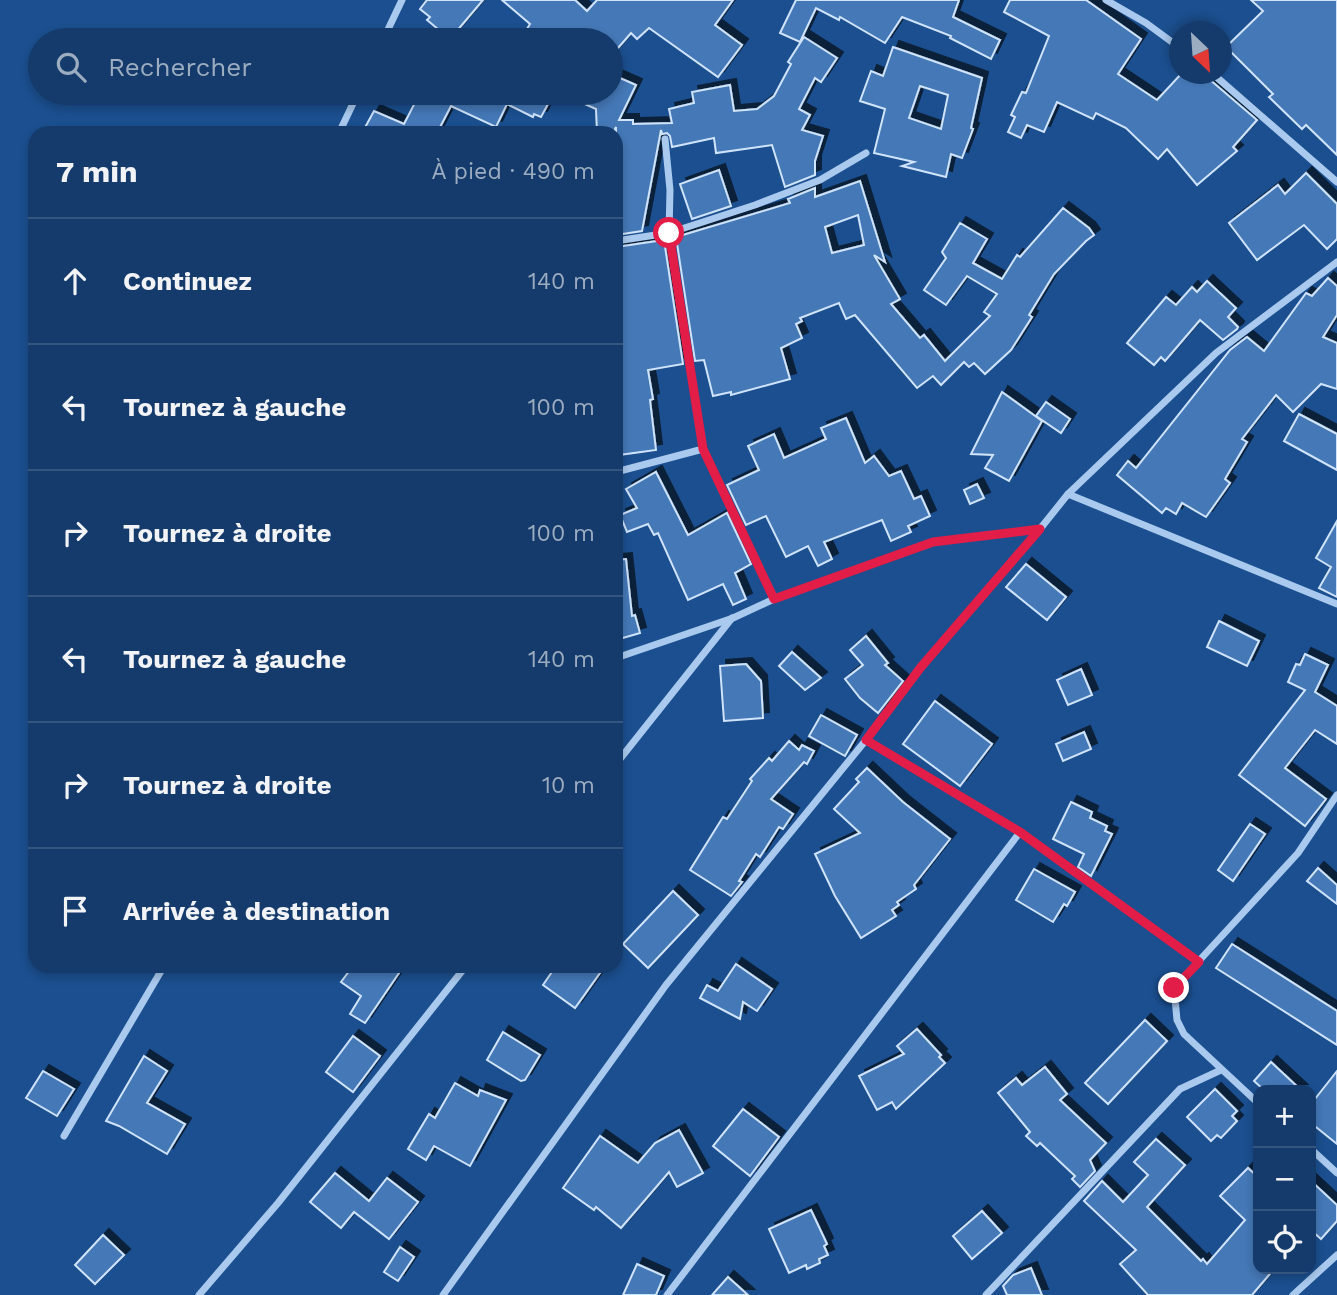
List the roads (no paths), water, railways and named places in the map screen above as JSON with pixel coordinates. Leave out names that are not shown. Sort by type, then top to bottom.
[{"type":"street","points":[[389,28],[402,0]]},
{"type":"street","points":[[1106,0],[1169,40]]},
{"type":"street","points":[[1224,84],[1337,182]]},
{"type":"street","points":[[342,126],[352,105]]},
{"type":"street","points":[[665,139],[670,190],[669,233],[703,449],[774,599]]},
{"type":"street","points":[[623,240],[669,233],[755,205],[820,180],[866,153]]},
{"type":"street","points":[[443,1295],[666,985],[866,740],[921,667],[1068,494],[1216,353],[1337,262]]},
{"type":"street","points":[[1329,269],[1337,275]]},
{"type":"street","points":[[623,470],[703,449]]},
{"type":"street","points":[[1068,494],[1337,604]]},
{"type":"street","points":[[623,656],[733,618],[774,599],[933,542],[1040,529]]},
{"type":"street","points":[[623,755],[733,618]]},
{"type":"street","points":[[866,740],[1020,832],[1199,962]]},
{"type":"street","points":[[1253,1099],[1184,1034],[1177,1020],[1174,988],[1298,853],[1337,795]]},
{"type":"street","points":[[667,1295],[1020,832]]},
{"type":"street","points":[[64,1136],[160,973]]},
{"type":"street","points":[[200,1295],[287,1192],[460,973]]},
{"type":"street","points":[[986,1295],[1180,1089],[1221,1070]]},
{"type":"street","points":[[1316,1154],[1337,1173]]},
{"type":"street","points":[[1293,1295],[1337,1255]]}]
